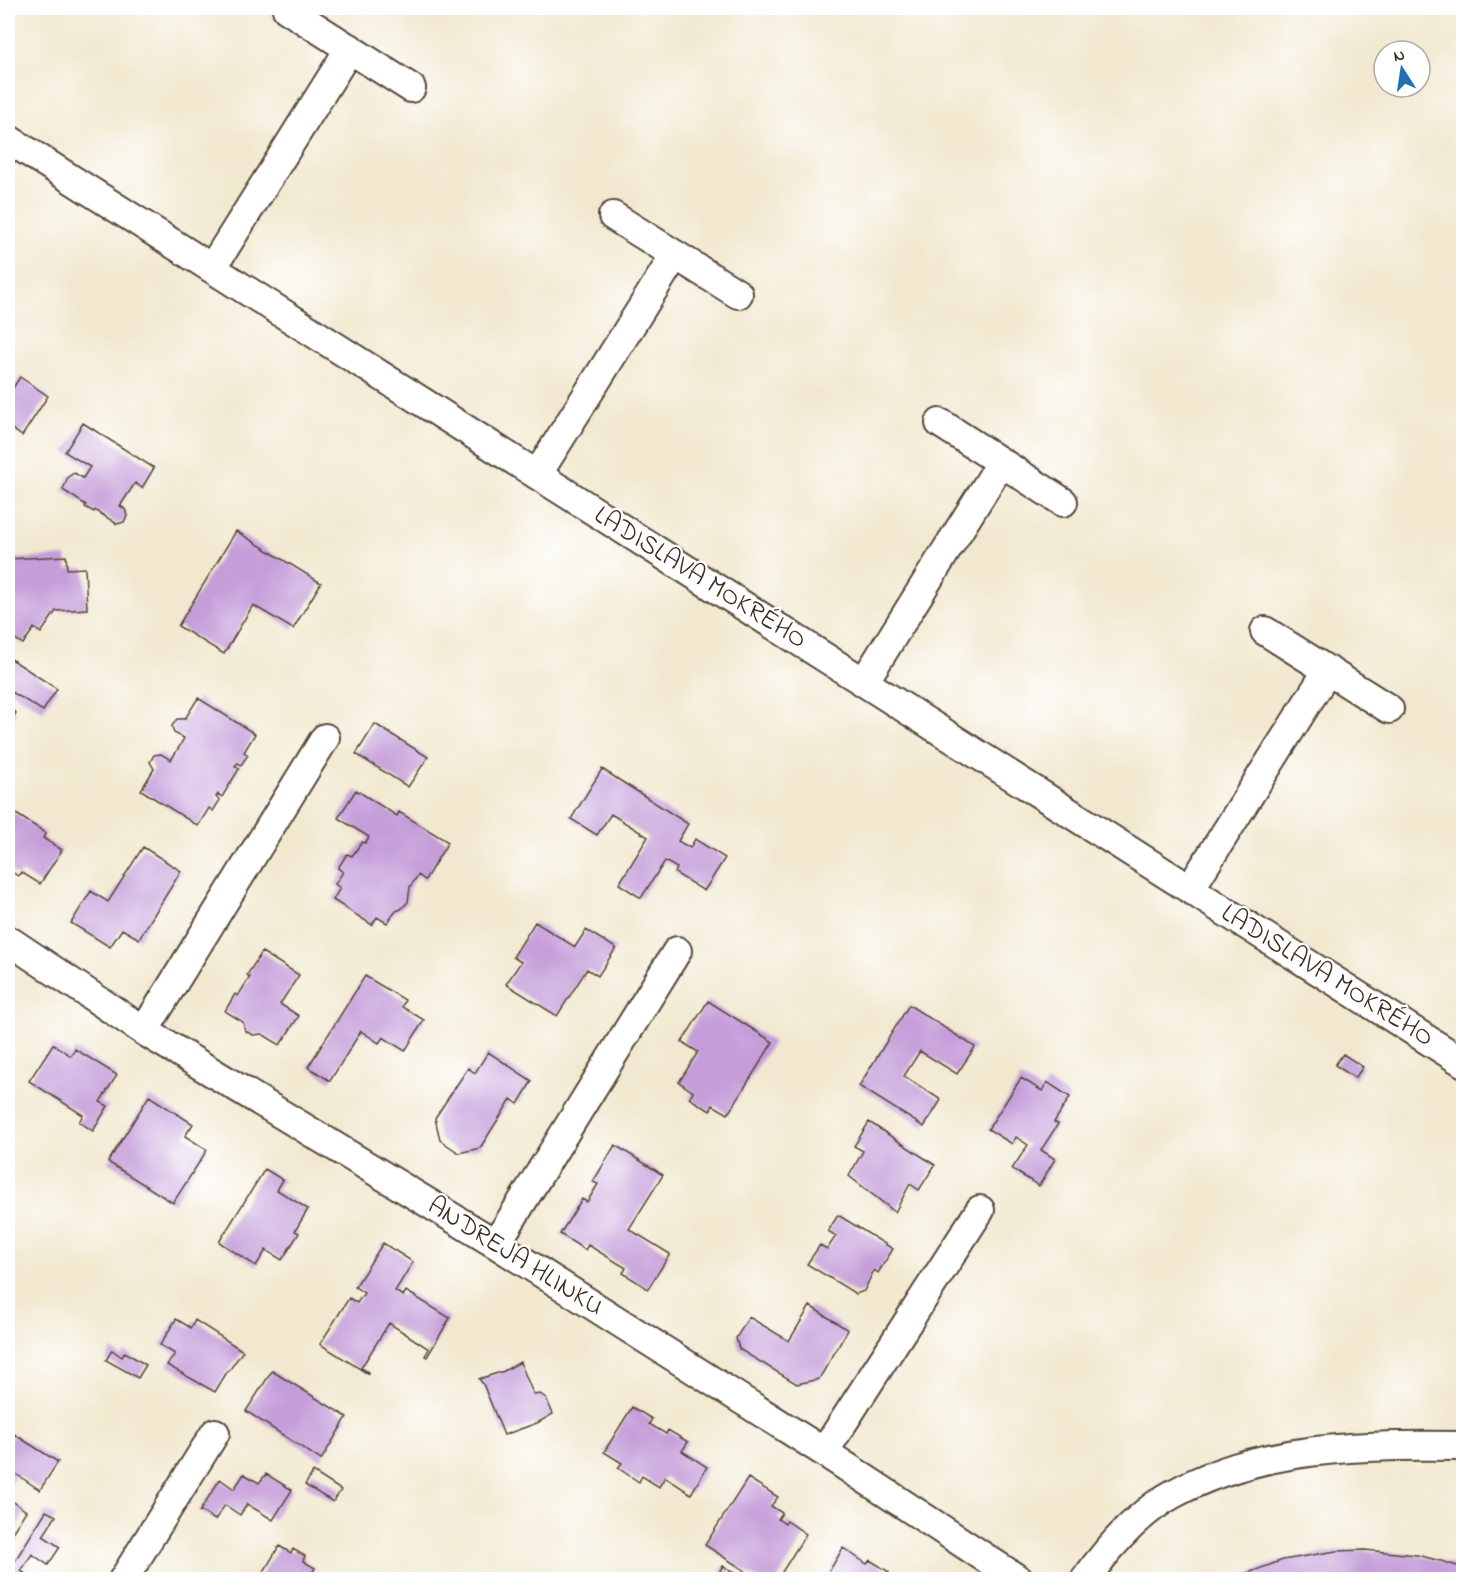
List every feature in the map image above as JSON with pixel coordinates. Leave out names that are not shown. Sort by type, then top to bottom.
[{"type":"street","points":[[287,9],[411,88]]},
{"type":"street","points":[[212,268],[350,48]]},
{"type":"street","name":"LADISLAVA MOKRÉHO","points":[[8,139],[1464,1063]]},
{"type":"street","points":[[613,216],[738,294]]},
{"type":"street","points":[[537,475],[675,255]]},
{"type":"street","points":[[940,423],[1063,502]]},
{"type":"street","points":[[864,682],[1001,463]]},
{"type":"street","points":[[1265,631],[1389,709]]},
{"type":"street","name":"LADISLAVA MOKRÉHO","points":[[1190,889],[1328,670]]},
{"type":"street","points":[[144,1031],[325,738]]},
{"type":"street","name":"ANDREJA HLINKU","points":[[8,940],[144,1031],[496,1244],[824,1452],[1019,1580]]},
{"type":"street","points":[[496,1244],[677,951]]},
{"type":"street","points":[[824,1452],[980,1210]]},
{"type":"street","points":[[123,1580],[215,1433]]},
{"type":"street","points":[[1084,1580],[1133,1524],[1172,1495],[1247,1463],[1301,1452],[1351,1447],[1464,1446]]},
{"type":"building","points":[[20,377],[48,396],[22,436],[8,426],[8,388],[9,386],[13,388]]},
{"type":"building","points":[[83,423],[154,468],[142,488],[135,483],[120,506],[125,509],[127,516],[124,522],[117,524],[95,510],[94,512],[63,490],[68,477],[74,473],[83,478],[90,467],[65,452]]},
{"type":"building","points":[[236,531],[321,583],[293,629],[253,605],[224,654],[178,626]]},
{"type":"building","points":[[66,556],[67,569],[85,568],[87,609],[56,611],[41,633],[34,628],[23,644],[8,634],[8,559]]},
{"type":"building","points":[[8,657],[57,689],[43,711],[12,692],[8,699]]},
{"type":"building","points":[[198,698],[255,734],[244,752],[248,755],[241,765],[238,763],[235,766],[239,769],[222,797],[218,794],[216,797],[220,800],[213,811],[209,808],[198,826],[141,790],[154,769],[150,762],[154,755],[161,754],[171,760],[178,749],[184,738],[174,733],[172,726],[177,719],[185,719]]},
{"type":"building","points":[[8,708],[16,713],[8,726]]},
{"type":"building","points":[[375,724],[428,757],[408,787],[356,754]]},
{"type":"building","points":[[602,769],[688,824],[678,841],[690,848],[695,839],[725,858],[704,891],[675,873],[677,868],[665,861],[641,898],[619,884],[648,837],[611,814],[597,835],[571,819]]},
{"type":"building","points":[[356,790],[397,816],[399,812],[448,842],[425,880],[418,875],[410,887],[408,902],[396,911],[387,923],[377,917],[372,925],[333,900],[340,888],[335,884],[343,872],[338,868],[347,854],[352,856],[362,842],[365,843],[369,837],[338,818]]},
{"type":"building","points":[[10,810],[46,833],[43,838],[62,850],[40,884],[21,872],[18,876],[8,869],[8,813]]},
{"type":"building","points":[[143,847],[181,871],[139,939],[122,929],[110,947],[71,923],[91,891],[108,902]]},
{"type":"building","points":[[535,922],[575,947],[586,930],[616,948],[598,976],[587,969],[557,1016],[506,984],[521,962],[513,957]]},
{"type":"building","points":[[262,952],[299,975],[280,1004],[299,1016],[280,1045],[262,1034],[253,1035],[245,1031],[243,1022],[225,1011],[235,994],[238,996],[250,977],[247,975]]},
{"type":"building","points":[[365,976],[405,1000],[402,1007],[424,1020],[405,1051],[383,1037],[379,1043],[361,1031],[330,1081],[308,1067]]},
{"type":"building","points":[[708,1001],[773,1042],[728,1114],[713,1105],[710,1111],[689,1098],[693,1092],[679,1082],[698,1052],[682,1042]]},
{"type":"building","points":[[909,1005],[975,1047],[957,1074],[920,1051],[904,1076],[941,1100],[924,1127],[859,1086]]},
{"type":"building","points":[[53,1044],[71,1056],[75,1049],[117,1075],[100,1102],[108,1106],[93,1131],[79,1122],[83,1115],[29,1081]]},
{"type":"building","points":[[488,1052],[532,1081],[518,1104],[511,1099],[480,1148],[459,1153],[440,1140],[435,1118],[468,1068],[475,1073]]},
{"type":"building","points":[[1343,1054],[1363,1067],[1355,1078],[1335,1065]]},
{"type":"building","points":[[1021,1078],[1042,1091],[1047,1082],[1070,1097],[1054,1122],[1058,1124],[1041,1150],[1055,1159],[1039,1186],[1012,1169],[1028,1145],[1016,1137],[1012,1144],[988,1129]]},
{"type":"building","points":[[149,1096],[193,1124],[185,1136],[207,1150],[173,1203],[108,1162]]},
{"type":"building","points":[[869,1122],[935,1165],[919,1190],[910,1184],[895,1212],[849,1176],[863,1151],[854,1146]]},
{"type":"building","points":[[615,1145],[663,1175],[629,1229],[670,1254],[648,1289],[623,1273],[626,1268],[588,1245],[585,1250],[560,1234],[582,1199],[587,1202],[598,1184],[593,1182]]},
{"type":"building","points":[[265,1169],[283,1180],[277,1190],[308,1209],[295,1231],[299,1233],[282,1260],[266,1250],[256,1266],[219,1242]]},
{"type":"building","points":[[838,1215],[893,1249],[878,1273],[874,1270],[864,1291],[856,1294],[807,1264],[820,1245],[827,1249],[836,1236],[828,1231]]},
{"type":"building","points":[[383,1243],[413,1262],[395,1291],[403,1296],[406,1291],[450,1318],[427,1357],[425,1356],[429,1349],[389,1323],[361,1368],[368,1374],[320,1344],[349,1298],[357,1303],[364,1293],[355,1287]]},
{"type":"building","points":[[810,1306],[848,1330],[819,1379],[797,1384],[739,1349],[736,1338],[749,1317],[789,1341]]},
{"type":"building","points":[[176,1319],[191,1328],[195,1320],[243,1351],[215,1392],[167,1365],[175,1354],[160,1345]]},
{"type":"building","points":[[112,1350],[122,1357],[125,1352],[146,1365],[138,1378],[106,1360]]},
{"type":"building","points":[[520,1362],[532,1391],[535,1395],[540,1394],[546,1398],[553,1414],[537,1423],[504,1435],[479,1379],[504,1371]]},
{"type":"building","points":[[272,1371],[347,1417],[321,1460],[246,1411]]},
{"type":"building","points":[[632,1407],[652,1419],[649,1424],[666,1434],[668,1430],[688,1442],[682,1451],[707,1467],[691,1494],[665,1477],[659,1487],[642,1476],[639,1482],[618,1468],[622,1463],[604,1452]]},
{"type":"building","points":[[14,1434],[58,1462],[40,1490],[16,1474],[8,1488],[8,1444]]},
{"type":"building","points":[[313,1472],[341,1490],[333,1502],[305,1485]]},
{"type":"building","points":[[244,1474],[259,1483],[266,1474],[292,1490],[273,1520],[247,1504],[240,1515],[225,1505],[215,1520],[199,1512],[220,1479],[234,1489]]},
{"type":"building","points":[[748,1478],[778,1497],[771,1506],[782,1513],[778,1519],[785,1524],[787,1521],[806,1534],[777,1580],[759,1580],[705,1545]]},
{"type":"building","points":[[8,1498],[26,1511],[10,1536],[8,1535]]},
{"type":"building","points":[[46,1511],[56,1516],[43,1536],[60,1547],[48,1565],[32,1554],[21,1571],[35,1580],[8,1580],[8,1572]]},
{"type":"building","points":[[279,1546],[291,1553],[293,1549],[305,1556],[303,1561],[315,1568],[308,1580],[259,1580]]},
{"type":"building","points":[[843,1548],[867,1564],[870,1560],[889,1572],[886,1577],[889,1580],[824,1580]]},
{"type":"building","points":[[1364,1550],[1417,1555],[1441,1561],[1464,1568],[1464,1580],[1229,1580],[1283,1560],[1336,1551]]},
{"type":"building","points":[[723,1566],[745,1580],[725,1580],[720,1570]]}]
